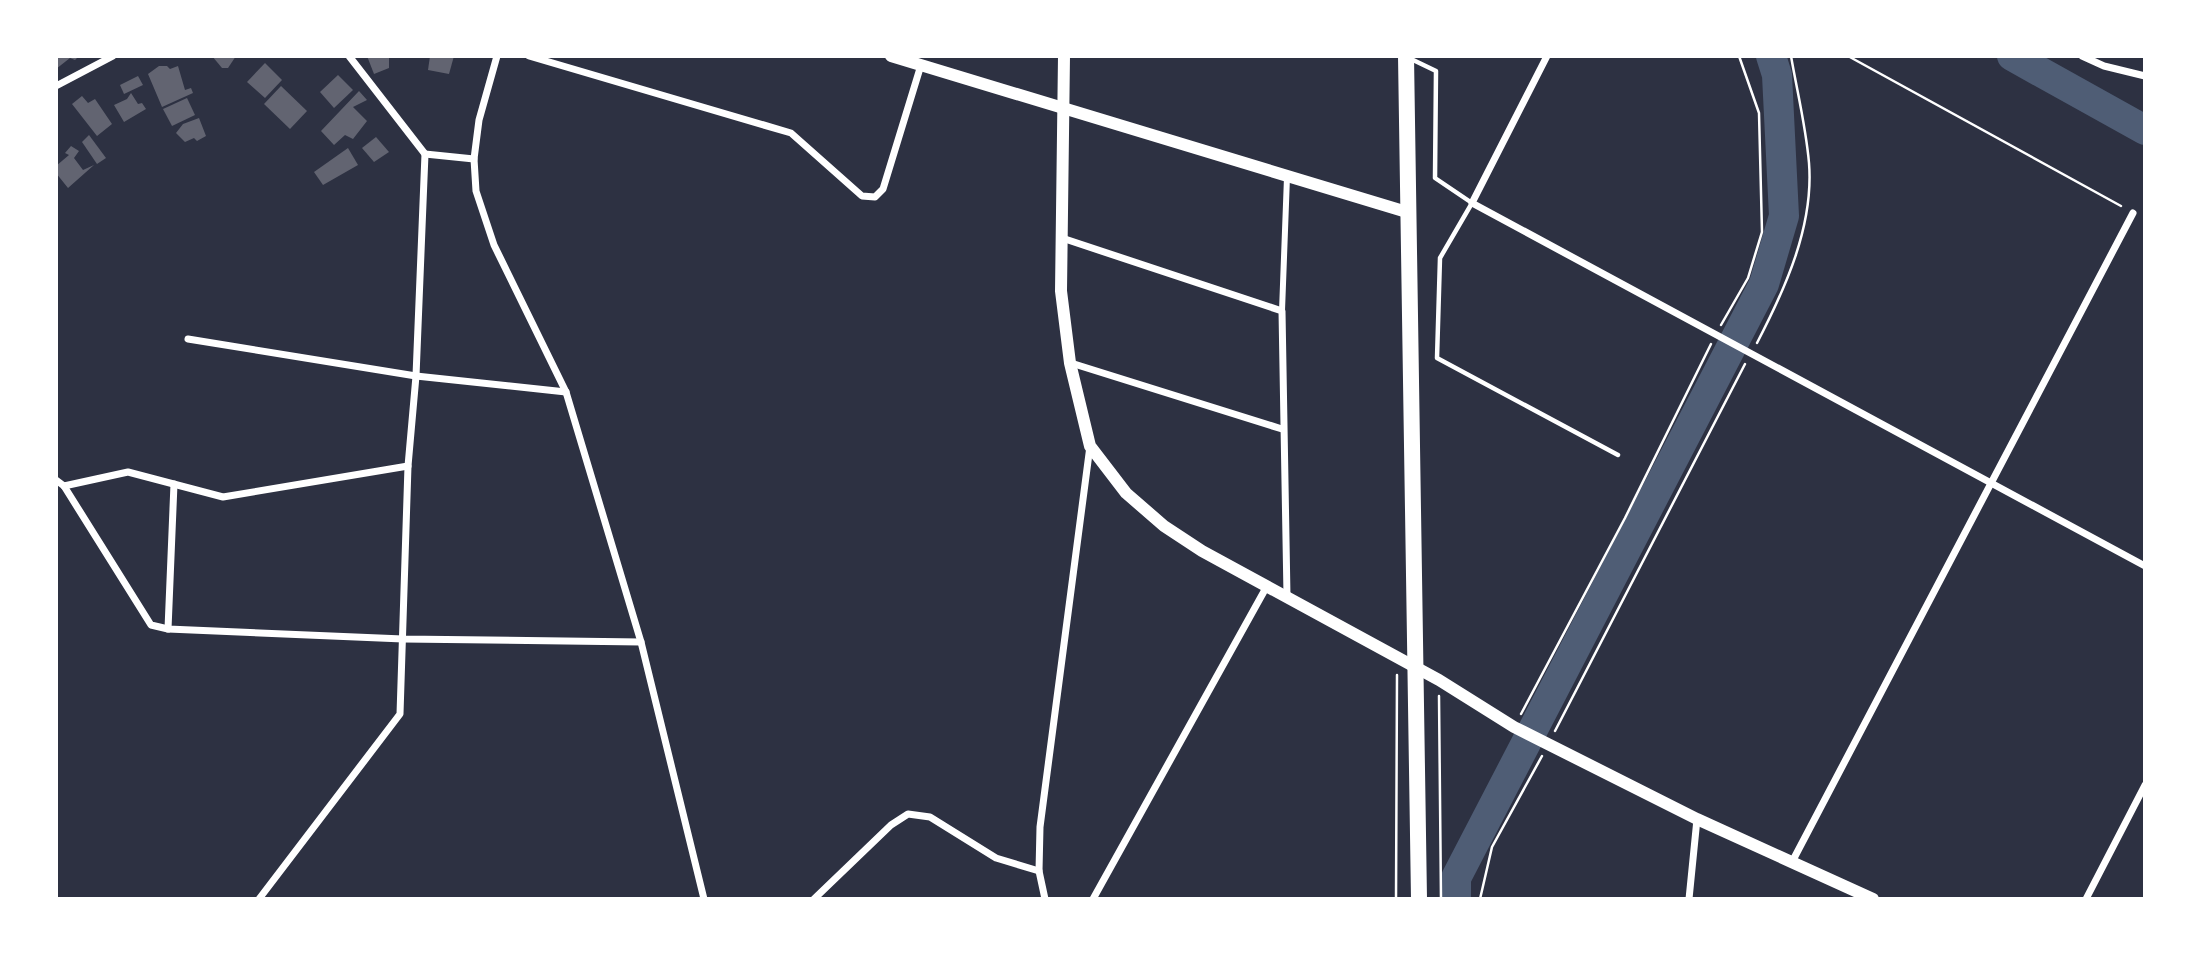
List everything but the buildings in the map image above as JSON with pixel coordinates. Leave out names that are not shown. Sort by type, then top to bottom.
[{"type":"highway","points":[[1406,56],[1418,669],[1419,899]]},
{"type":"street","points":[[56,86],[113,56]]},
{"type":"street","points":[[259,899],[400,714],[408,466],[425,155],[349,56]]},
{"type":"street","points":[[497,56],[479,120],[474,159],[476,191],[494,245],[566,393],[641,642],[704,899]]},
{"type":"street","points":[[530,56],[791,133],[862,195],[875,197],[883,189],[921,65]]},
{"type":"street","points":[[891,56],[1410,213]]},
{"type":"street","points":[[1045,899],[1039,871],[1040,827],[1090,446],[1070,363],[1061,291],[1061,106],[1065,56]]},
{"type":"street","points":[[1548,56],[1472,203],[2145,566]]},
{"type":"street","points":[[2082,56],[2104,66],[2145,76]]},
{"type":"street","points":[[425,155],[474,159]]},
{"type":"street","points":[[1287,176],[1282,311],[1287,596]]},
{"type":"street","points":[[1792,862],[2133,213]]},
{"type":"street","points":[[1062,238],[1282,311]]},
{"type":"street","points":[[188,339],[415,376],[566,393]]},
{"type":"street","points":[[1070,363],[1282,429]]},
{"type":"street","points":[[1090,446],[1126,493],[1164,526],[1202,551],[1439,680],[1516,728],[1697,819],[1873,899]]},
{"type":"street","points":[[64,486],[128,472],[223,497],[408,466]]},
{"type":"street","points":[[56,480],[64,486],[151,625],[168,629],[403,639],[641,642]]},
{"type":"street","points":[[168,629],[174,484]]},
{"type":"street","points":[[1093,899],[1267,585]]},
{"type":"street","points":[[2086,899],[2145,785]]},
{"type":"street","points":[[814,899],[891,825],[908,814],[930,817],[996,858],[1039,871]]},
{"type":"street","points":[[1689,899],[1697,819]]},
{"type":"lane","points":[[1406,56],[1436,71],[1435,178],[1472,203],[1440,258],[1437,358],[1618,455]]},
{"type":"path","points":[[1516,728],[1625,518],[1715,335],[1748,278],[1762,232],[1759,113],[1739,56]]},
{"type":"path","points":[[1480,899],[1492,847],[1748,354],[1777,304],[1805,225],[1809,164],[1791,56]]},
{"type":"path","points":[[1849,56],[2133,213]]},
{"type":"path","points":[[1396,899],[1397,657]]},
{"type":"path","points":[[1439,680],[1441,899]]},
{"type":"waterway","points":[[1456,899],[1456,878],[1764,284],[1784,216],[1777,75],[1771,56]]},
{"type":"waterway","points":[[2012,56],[2145,130]]}]
